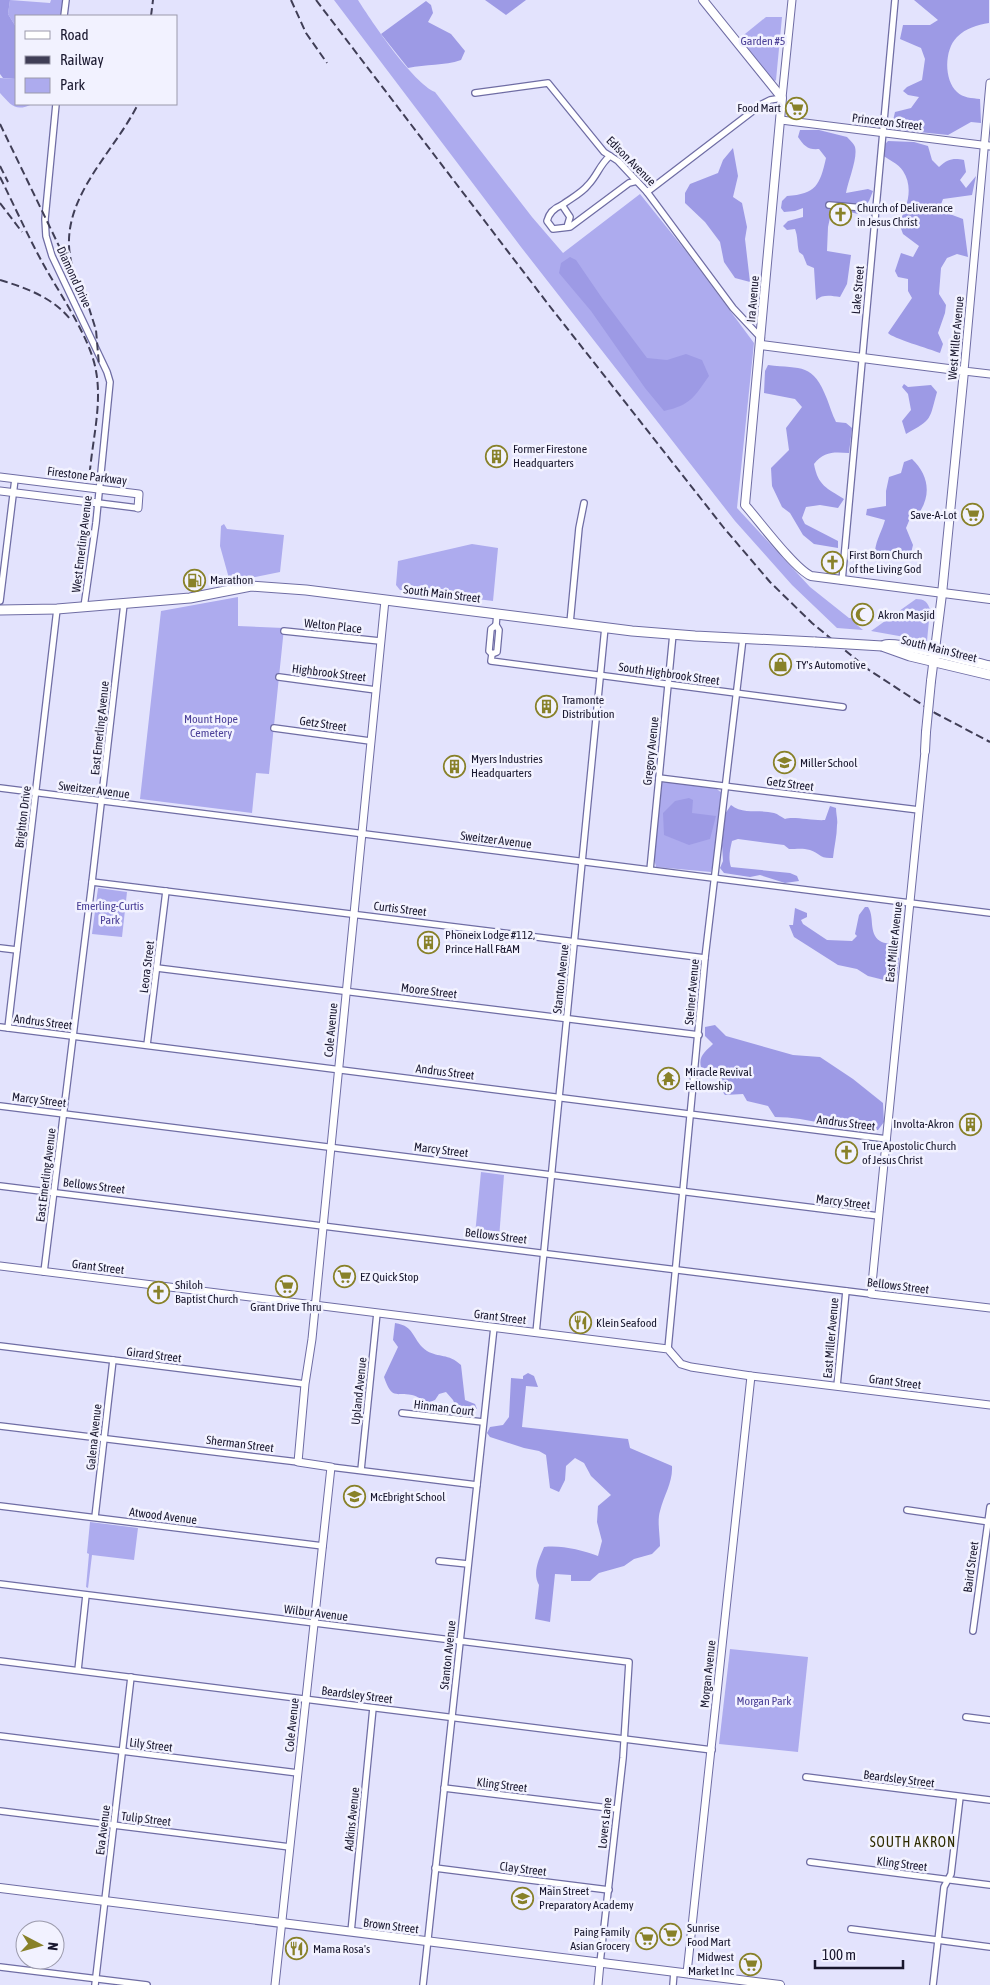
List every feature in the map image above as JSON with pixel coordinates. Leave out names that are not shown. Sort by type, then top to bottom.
[{"type":"main road","points":[[703,0],[782,98]]},
{"type":"main road","name":"Ira Avenue","points":[[782,98],[745,505],[808,575],[842,581]]},
{"type":"main road","points":[[761,341],[964,371]]},
{"type":"main road","name":"West Miller Avenue","points":[[942,594],[964,371]]},
{"type":"main road","points":[[842,581],[990,599]]},
{"type":"main road","name":"South Main Street","points":[[0,610],[57,609],[190,598],[251,586],[306,590],[673,634],[882,646],[888,643],[990,675]]},
{"type":"main road","name":"East Miller Avenue","points":[[924,751],[933,657],[942,594]]},
{"type":"main road","name":"South Main Street","points":[[933,657],[990,666]]},
{"type":"main road","name":"Brown Street","points":[[0,1888],[687,1973],[745,1983],[778,1985]]},
{"type":"street","points":[[64,15],[66,0]]},
{"type":"street","name":"Ira Avenue","points":[[782,98],[792,0]]},
{"type":"street","name":"Lake Street","points":[[842,581],[895,0]]},
{"type":"street","name":"Edison Avenue","points":[[475,93],[548,83],[604,152],[618,161],[647,192],[761,341]]},
{"type":"street","name":"West Miller Avenue","points":[[964,371],[987,146],[990,83]]},
{"type":"street","points":[[647,192],[762,104],[770,100],[782,98]]},
{"type":"street","name":"Diamond Drive","points":[[56,105],[45,230],[52,256],[107,372],[110,387],[106,424]]},
{"type":"street","name":"Princeton Street","points":[[781,120],[987,146]]},
{"type":"street","points":[[610,156],[603,162],[598,173],[587,187],[552,210],[547,221],[553,229],[567,227],[578,221],[629,183],[637,182]]},
{"type":"street","points":[[562,205],[570,217],[567,227]]},
{"type":"street","points":[[830,205],[876,209]]},
{"type":"street","points":[[964,371],[990,374]]},
{"type":"street","name":"West Emerling Avenue","points":[[84,607],[106,424]]},
{"type":"street","name":"Firestone Parkway","points":[[0,477],[139,494],[138,508],[0,492]]},
{"type":"street","points":[[0,601],[3,559],[15,479]]},
{"type":"street","points":[[570,623],[584,503]]},
{"type":"street","name":"Cole Avenue","points":[[298,1462],[385,600]]},
{"type":"street","name":"East Emerling Avenue","points":[[44,1272],[74,1036],[124,604]]},
{"type":"street","name":"Brighton Drive","points":[[8,1028],[57,609]]},
{"type":"street","name":"South Highbrook Street","points":[[498,614],[496,625],[491,628],[489,651],[492,658],[600,675],[843,707]]},
{"type":"street","name":"Stanton Avenue","points":[[536,1333],[605,627]]},
{"type":"street","name":"Welton Place","points":[[284,631],[380,641]]},
{"type":"street","name":"Gregory Avenue","points":[[650,870],[673,634]]},
{"type":"street","name":"Steiner Avenue","points":[[668,1349],[705,958],[743,638]]},
{"type":"street","name":"Highbrook Street","points":[[279,677],[376,690]]},
{"type":"street","name":"Getz Street","points":[[274,728],[370,741]]},
{"type":"street","name":"East Miller Avenue","points":[[871,1294],[924,751]]},
{"type":"street","name":"Getz Street","points":[[658,778],[919,810]]},
{"type":"street","name":"Sweitzer Avenue","points":[[0,788],[990,913]]},
{"type":"street","name":"Curtis Street","points":[[92,882],[705,958]]},
{"type":"street","name":"Leora Street","points":[[147,1045],[166,891]]},
{"type":"street","points":[[0,948],[17,950]]},
{"type":"street","name":"Moore Street","points":[[157,968],[699,1035]]},
{"type":"street","name":"Andrus Street","points":[[0,1027],[559,1096],[887,1139]]},
{"type":"street","name":"Marcy Street","points":[[0,1106],[879,1216]]},
{"type":"street","name":"Bellows Street","points":[[0,1186],[990,1308]]},
{"type":"street","name":"Grant Street","points":[[0,1266],[668,1349],[681,1364],[686,1365],[751,1376],[990,1405]]},
{"type":"street","name":"East Miller Avenue","points":[[837,1386],[846,1291]]},
{"type":"street","name":"Upland Avenue","points":[[361,1470],[377,1313]]},
{"type":"street","name":"Stanton Avenue","points":[[422,1985],[494,1327]]},
{"type":"street","name":"Girard Street","points":[[0,1346],[305,1384]]},
{"type":"street","name":"Galena Avenue","points":[[95,1517],[112,1360]]},
{"type":"street","name":"Morgan Avenue","points":[[687,1973],[751,1376]]},
{"type":"street","name":"Hinman Court","points":[[402,1413],[483,1422]]},
{"type":"street","name":"Sherman Street","points":[[0,1426],[476,1485]]},
{"type":"street","name":"Cole Avenue","points":[[275,1985],[331,1467]]},
{"type":"street","name":"Atwood Avenue","points":[[0,1506],[323,1546]]},
{"type":"street","name":"Baird Street","points":[[973,1631],[990,1507]]},
{"type":"street","points":[[907,1510],[989,1522]]},
{"type":"street","points":[[439,1561],[468,1564]]},
{"type":"street","name":"Wilbur Avenue","points":[[0,1584],[629,1662]]},
{"type":"street","points":[[78,1670],[86,1595]]},
{"type":"street","name":"Beardsley Street","points":[[0,1661],[712,1750]]},
{"type":"street","name":"Lovers Lane","points":[[598,1985],[625,1739],[629,1662]]},
{"type":"street","name":"Eva Avenue","points":[[95,1982],[131,1677]]},
{"type":"street","name":"Adkins Avenue","points":[[351,1932],[373,1708]]},
{"type":"street","points":[[966,1717],[990,1720]]},
{"type":"street","name":"Lily Street","points":[[0,1736],[298,1773]]},
{"type":"street","name":"Beardsley Street","points":[[806,1777],[990,1800]]},
{"type":"street","name":"Kling Street","points":[[444,1788],[617,1809]]},
{"type":"street","points":[[933,1985],[944,1887],[952,1865],[960,1796]]},
{"type":"street","name":"Tulip Street","points":[[0,1811],[290,1847]]},
{"type":"street","name":"Kling Street","points":[[810,1862],[990,1886]]},
{"type":"street","name":"Clay Street","points":[[435,1868],[609,1890]]},
{"type":"street","points":[[851,1929],[990,1947]]},
{"type":"street","points":[[0,1967],[95,1982],[147,1985]]},
{"type":"street","points":[[673,1985],[674,1972]]},
{"type":"green space","points":[[10,0],[50,3],[51,0],[63,0],[61,15],[15,15],[15,25],[8,14]]},
{"type":"green space","points":[[334,0],[358,0],[405,65],[426,86],[435,92],[532,217],[563,253],[640,194],[685,250],[754,343],[737,508],[810,587],[849,618],[851,617],[856,620],[857,625],[863,630],[837,628],[792,585],[735,521],[521,247]]},
{"type":"green space","name":"Garden #5","points":[[766,17],[782,17],[775,81],[771,79],[740,38]]},
{"type":"green space","points":[[0,78],[15,79],[15,105],[30,105],[14,106],[0,93]]},
{"type":"green space","points":[[224,524],[227,529],[284,535],[280,572],[230,582],[220,546],[221,526]]},
{"type":"green space","points":[[472,544],[498,548],[493,601],[400,590],[396,585],[398,561]]},
{"type":"green space","name":"Mount Hope Cemetery","points":[[238,597],[238,626],[284,628],[269,774],[256,773],[252,813],[140,799],[161,611]]},
{"type":"green space","points":[[916,599],[925,602],[930,610],[927,641],[871,631]]},
{"type":"green space","points":[[662,782],[714,787],[722,793],[711,872],[656,867],[654,859]]},
{"type":"green space","name":"Emerling-Curtis Park","points":[[98,888],[127,892],[122,937],[92,934]]},
{"type":"green space","points":[[481,1172],[504,1175],[499,1238],[475,1235]]},
{"type":"green space","points":[[90,1522],[138,1528],[134,1560],[92,1555],[88,1588],[86,1587],[89,1554],[87,1553]]},
{"type":"green space","name":"Morgan Park","points":[[730,1649],[808,1657],[798,1752],[719,1744]]},
{"type":"shaded area","points":[[0,0],[10,0],[8,14],[15,25],[15,79],[3,78],[0,74]]},
{"type":"shaded area","points":[[485,0],[526,0],[506,15]]},
{"type":"shaded area","points":[[914,0],[989,0],[989,23],[972,27],[957,37],[950,49],[947,65],[950,80],[957,92],[965,97],[980,99],[981,123],[971,122],[948,135],[899,130],[892,125],[895,112],[911,108],[919,97],[908,95],[903,91],[922,80],[925,59],[921,48],[900,39],[903,25],[930,25],[938,20]]},
{"type":"shaded area","points":[[426,1],[431,5],[433,13],[428,22],[451,34],[465,51],[461,60],[408,68],[381,34]]},
{"type":"shaded area","points":[[800,130],[819,130],[847,137],[852,142],[856,152],[846,193],[868,189],[873,191],[869,201],[858,214],[842,210],[831,213],[828,227],[827,251],[851,255],[847,284],[840,297],[824,296],[816,300],[814,268],[807,265],[803,255],[799,252],[795,229],[787,230],[783,226],[788,221],[803,217],[803,208],[784,212],[781,208],[782,201],[787,196],[811,190],[819,181],[826,158],[819,149],[809,148],[802,143],[798,137]]},
{"type":"shaded area","points":[[888,141],[914,142],[928,146],[932,160],[939,167],[951,160],[964,160],[966,172],[960,180],[966,188],[976,176],[972,195],[943,199],[939,210],[963,219],[968,257],[957,254],[947,258],[941,268],[939,294],[946,305],[938,333],[943,344],[940,353],[888,333],[912,298],[908,291],[908,279],[898,277],[895,271],[901,253],[913,257],[919,246],[903,234],[899,223],[905,211],[909,191],[906,177],[901,168],[881,154]]},
{"type":"shaded area","points":[[733,148],[738,176],[733,197],[742,203],[747,227],[745,239],[750,282],[735,278],[724,262],[720,242],[705,222],[685,203],[685,193],[690,184],[718,173],[723,160]]},
{"type":"shaded area","points":[[570,257],[576,260],[647,358],[667,360],[686,354],[702,360],[709,376],[691,399],[680,406],[664,411],[645,388],[591,311],[559,273],[561,263]]},
{"type":"shaded area","points":[[768,365],[798,368],[811,373],[822,387],[836,422],[846,423],[852,428],[849,453],[830,453],[814,464],[818,477],[824,486],[844,499],[838,508],[820,505],[806,507],[802,518],[805,524],[838,541],[838,548],[814,544],[803,535],[790,513],[782,507],[772,486],[771,468],[789,450],[786,428],[802,407],[795,399],[764,393],[765,371]]},
{"type":"shaded area","points":[[904,384],[908,387],[931,385],[937,392],[929,418],[926,422],[906,434],[902,421],[911,410],[908,394],[902,387]]},
{"type":"shaded area","points":[[912,459],[925,478],[926,499],[919,513],[911,516],[906,528],[913,545],[910,557],[897,560],[875,551],[885,520],[866,515],[867,509],[886,506],[886,491],[889,477],[901,473],[904,462]]},
{"type":"shaded area","points":[[689,798],[693,800],[692,813],[716,816],[710,839],[689,845],[664,835],[663,813],[675,801]]},
{"type":"shaded area","points":[[731,805],[746,811],[774,813],[785,819],[820,820],[825,820],[830,806],[836,808],[837,833],[833,858],[822,857],[807,849],[789,849],[784,845],[738,839],[732,841],[729,857],[731,867],[790,873],[797,876],[799,881],[785,883],[760,875],[750,877],[724,873],[720,868],[723,861],[722,845],[725,814]]},
{"type":"shaded area","points":[[865,907],[868,907],[870,911],[876,938],[884,943],[900,945],[897,976],[884,980],[868,976],[857,969],[838,965],[794,937],[789,925],[793,925],[795,908],[807,913],[807,917],[801,920],[803,924],[827,940],[852,941],[857,936],[855,934],[859,915]]},
{"type":"shaded area","points":[[715,1025],[726,1036],[793,1055],[820,1057],[853,1079],[883,1103],[884,1122],[878,1130],[865,1130],[801,1119],[775,1117],[768,1106],[747,1101],[743,1094],[725,1095],[722,1091],[723,1086],[720,1078],[701,1067],[700,1063],[703,1054],[713,1044],[705,1036],[705,1027]]},
{"type":"shaded area","points":[[395,1323],[407,1327],[427,1351],[448,1357],[461,1365],[465,1400],[475,1404],[477,1409],[457,1409],[453,1400],[446,1392],[439,1394],[435,1400],[427,1403],[414,1396],[395,1394],[389,1389],[384,1377],[398,1347],[393,1340]]},
{"type":"shaded area","points":[[528,1373],[534,1376],[538,1387],[526,1386],[522,1427],[628,1439],[630,1448],[672,1466],[670,1483],[659,1515],[660,1546],[652,1554],[634,1559],[624,1566],[599,1573],[590,1581],[571,1581],[571,1575],[555,1574],[550,1622],[535,1619],[539,1585],[536,1571],[544,1547],[571,1548],[598,1556],[602,1541],[597,1522],[598,1506],[611,1495],[591,1476],[584,1463],[575,1458],[566,1466],[565,1480],[559,1492],[550,1488],[546,1455],[539,1451],[490,1437],[487,1433],[490,1427],[503,1425],[509,1417],[511,1378],[523,1379],[523,1376]]},
{"type":"railway","points":[[151,15],[153,0]]},
{"type":"railway","points":[[291,0],[306,33],[327,63]]},
{"type":"railway","points":[[316,0],[548,304],[724,528],[770,582],[812,623],[869,670],[935,713],[990,742]]},
{"type":"railway","points":[[72,265],[69,242],[72,220],[79,200],[89,180],[137,105]]},
{"type":"railway","points":[[0,124],[89,308],[96,330],[99,365]]},
{"type":"railway","points":[[0,166],[8,182]]},
{"type":"railway","points":[[0,177],[40,258],[82,332],[93,359],[98,383],[98,395],[90,470]]},
{"type":"railway","points":[[0,203],[22,232]]},
{"type":"railway","points":[[0,280],[29,290],[47,299],[70,319]]},
{"type":"place","name":"Food Mart","points":[[797,108]]},
{"type":"place","name":"Church of Deliverance in Jesus Christ","points":[[841,215]]},
{"type":"place","name":"Former Firestone Headquarters","points":[[497,456]]},
{"type":"place","name":"Save-A-Lot","points":[[973,515]]},
{"type":"place","name":"First Born Church of the Living God","points":[[833,562]]},
{"type":"place","name":"Marathon","points":[[194,580]]},
{"type":"place","name":"Akron Masjid","points":[[862,615]]},
{"type":"place","name":"TY's Automotive","points":[[780,665]]},
{"type":"place","name":"Tramonte Distribution","points":[[546,707]]},
{"type":"place","name":"Miller School","points":[[784,763]]},
{"type":"place","name":"Myers Industries Headquarters","points":[[455,766]]},
{"type":"place","name":"Phoneix Lodge #112, Prince Hall F&AM","points":[[429,942]]},
{"type":"place","name":"Miracle Revival Fellowship","points":[[669,1079]]},
{"type":"place","name":"Involta-Akron","points":[[970,1124]]},
{"type":"place","name":"True Apostolic Church of Jesus Christ","points":[[846,1153]]},
{"type":"place","name":"EZ Quick Stop","points":[[344,1277]]},
{"type":"place","name":"Grant Drive Thru","points":[[286,1286]]},
{"type":"place","name":"Shiloh Baptist Church","points":[[159,1292]]},
{"type":"place","name":"Klein Seafood","points":[[580,1323]]},
{"type":"place","name":"McEbright School","points":[[354,1497]]},
{"type":"place","name":"Main Street Preparatory Academy","points":[[523,1898]]},
{"type":"place","name":"Sunrise Food Mart","points":[[671,1935]]},
{"type":"place","name":"Paing Family Asian Grocery","points":[[646,1939]]},
{"type":"place","name":"Mama Rosa's","points":[[297,1949]]},
{"type":"place","name":"Midwest Market Inc","points":[[750,1964]]},
{"type":"district","name":"SOUTH AKRON","points":[[913,1842]]}]
